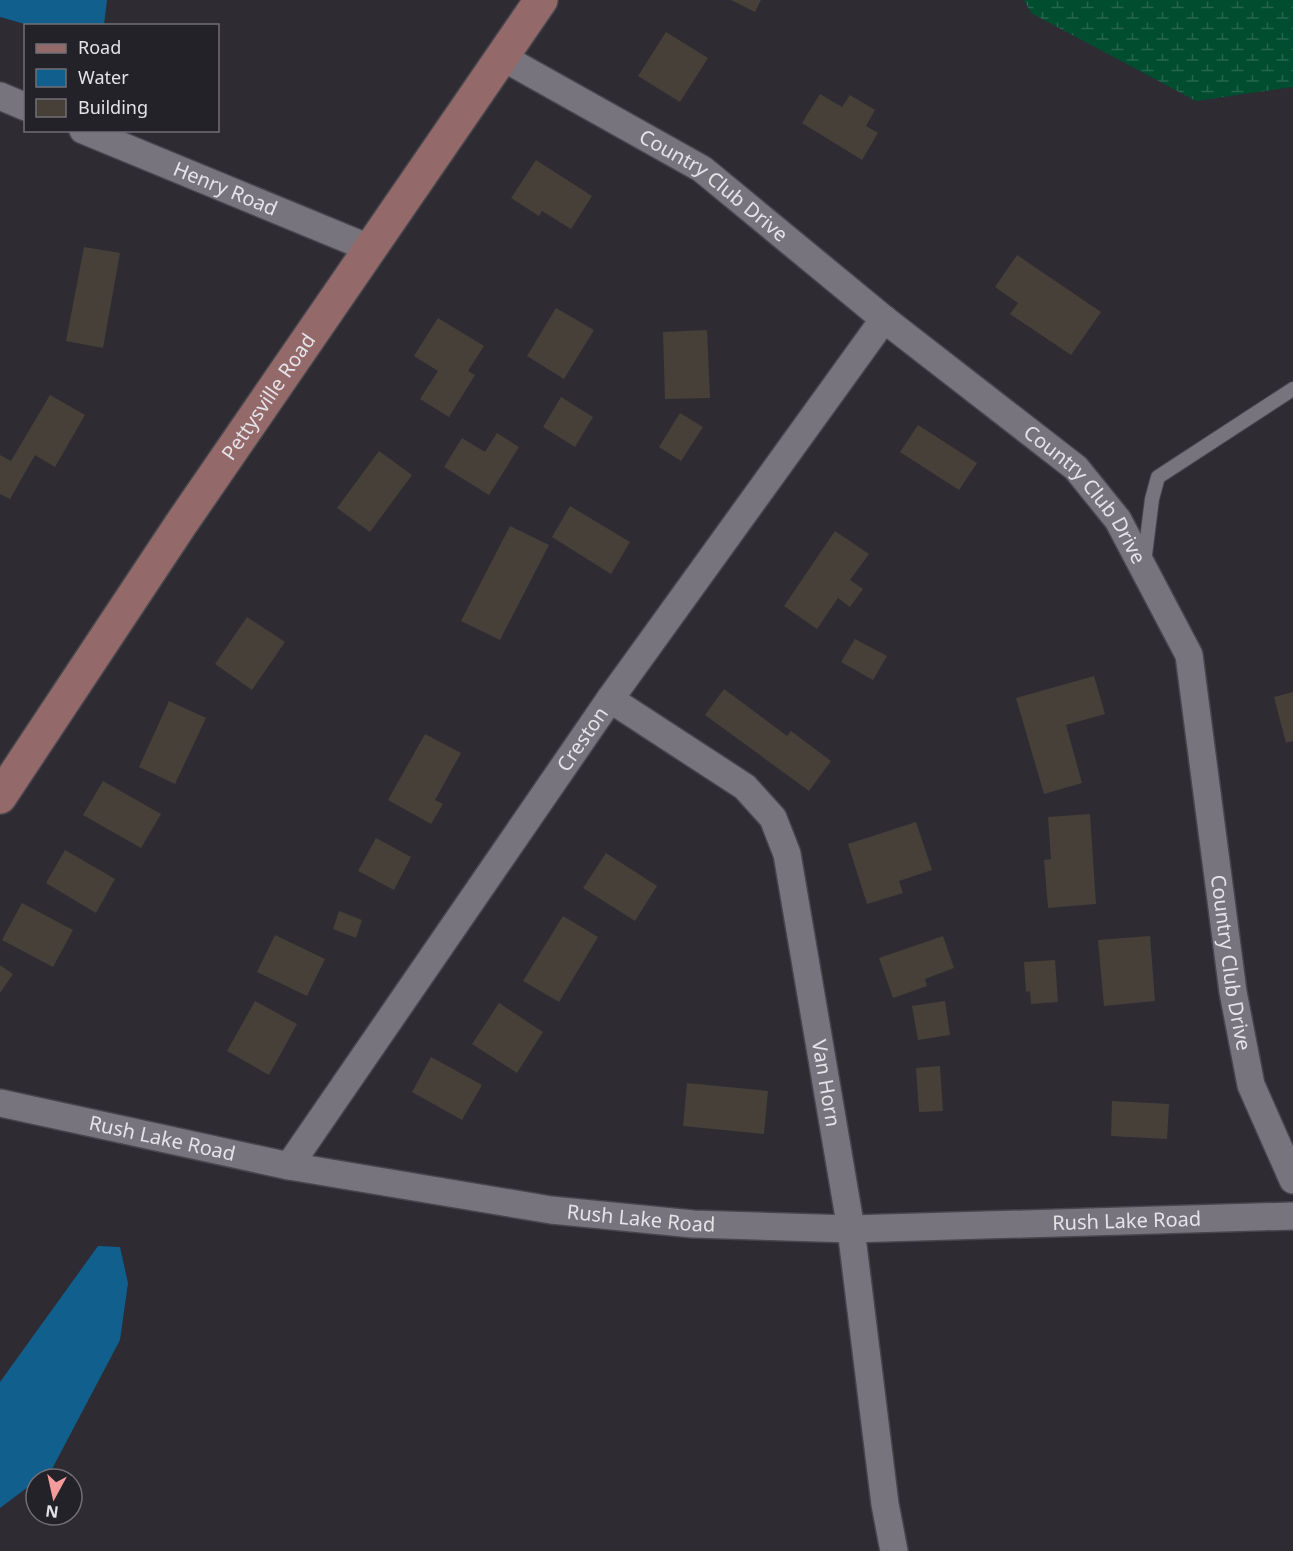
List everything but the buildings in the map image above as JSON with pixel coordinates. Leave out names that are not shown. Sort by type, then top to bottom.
[{"type":"main road","name":"Pettysville Road","points":[[3,787],[369,248],[541,0]]},
{"type":"street","name":"Country Club Drive","points":[[502,57],[702,169],[884,319],[1076,468],[1118,520],[1189,655],[1233,993],[1251,1085],[1293,1180]]},
{"type":"street","points":[[0,96],[24,106]]},
{"type":"street","name":"Henry Road","points":[[88,132],[369,248]]},
{"type":"street","name":"Creston","points":[[289,1167],[610,699],[884,319]]},
{"type":"street","name":"Van Horn","points":[[610,699],[746,787],[773,818],[787,854],[851,1229],[885,1504],[894,1551]]},
{"type":"street","name":"Rush Lake Road","points":[[0,1102],[289,1167],[551,1210],[693,1224],[851,1229],[1293,1216]]},
{"type":"lane","points":[[1143,568],[1152,499],[1158,477],[1293,388]]},
{"type":"green space","points":[[1024,0],[1293,0],[1293,87],[1196,101],[1031,13]]},
{"type":"water","points":[[0,0],[107,0],[104,24],[24,24],[0,17]]},
{"type":"water","points":[[98,1246],[120,1247],[128,1283],[120,1340],[53,1467],[24,1467],[24,1490],[0,1508],[0,1382]]}]
